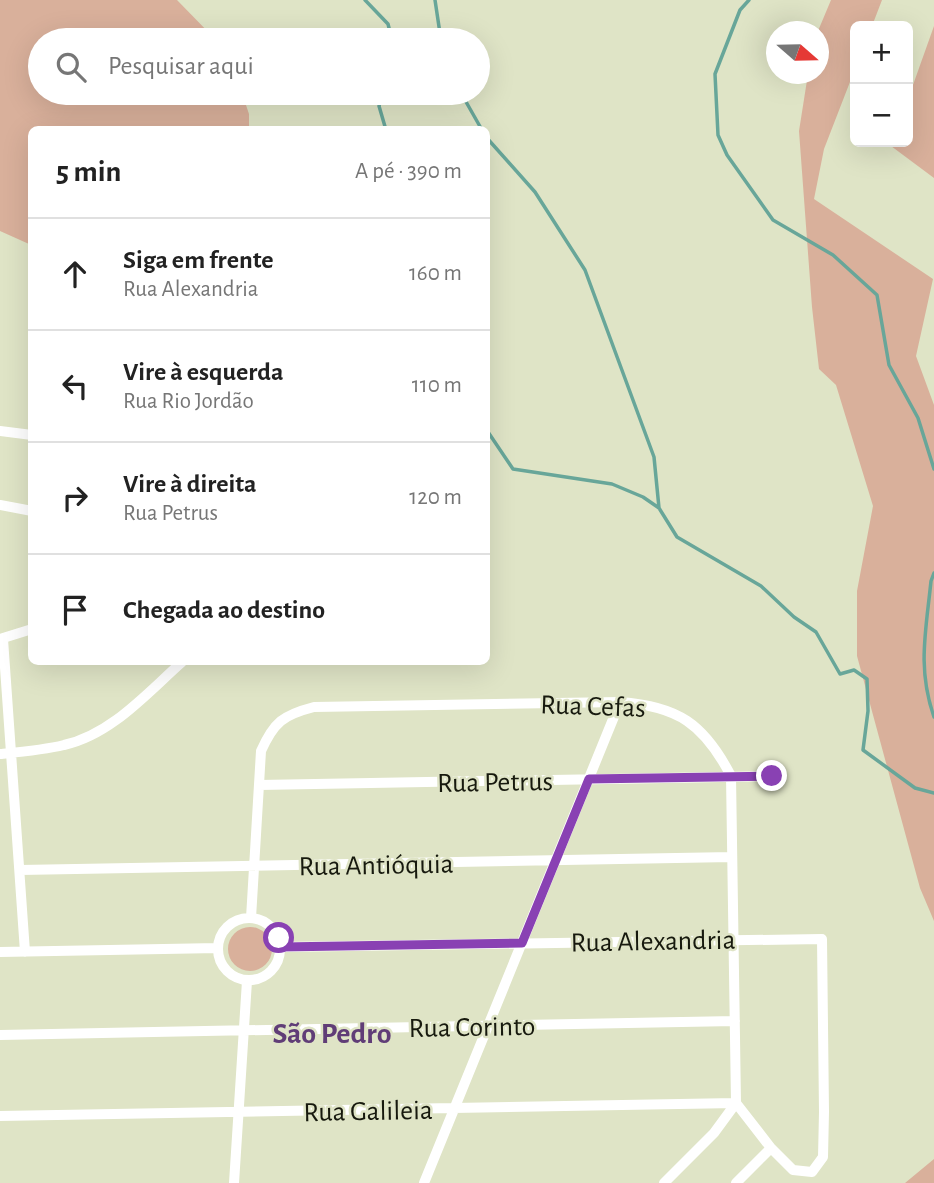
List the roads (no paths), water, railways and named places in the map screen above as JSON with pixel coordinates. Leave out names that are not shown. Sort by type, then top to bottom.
[{"type":"street","points":[[0,431],[28,434]]},
{"type":"street","points":[[0,505],[28,510]]},
{"type":"street","points":[[25,952],[2,639],[28,630]]},
{"type":"street","points":[[0,754],[66,745],[95,733],[121,716],[179,665]]},
{"type":"street","points":[[424,1183],[620,702]]},
{"type":"street","name":"Rua Cefas","points":[[251,918],[261,751],[271,729],[290,713],[314,707],[620,702],[649,704],[676,714],[700,730],[718,752],[731,776]]},
{"type":"street","points":[[664,1183],[714,1133],[736,1103],[731,776]]},
{"type":"street","name":"Rua Petrus","points":[[259,785],[772,776]]},
{"type":"street","name":"Rua Antióquia","points":[[20,870],[732,857]]},
{"type":"street","points":[[251,918],[268,924],[274,930],[281,947],[275,968],[258,980],[247,981],[229,974],[219,958],[218,948],[220,939],[232,923],[251,918]]},
{"type":"street","name":"Rua Alexandria","points":[[281,947],[822,939],[823,1157],[812,1172],[793,1170],[771,1148]]},
{"type":"street","points":[[0,952],[218,948]]},
{"type":"street","points":[[234,1183],[247,981]]},
{"type":"street","name":"Rua Corinto","points":[[0,1035],[735,1021]]},
{"type":"street","points":[[736,1103],[771,1148],[736,1183]]},
{"type":"street","name":"Rua Galileia","points":[[0,1116],[736,1103]]},
{"type":"waterway","points":[[365,0],[389,28]]},
{"type":"waterway","points":[[435,0],[439,28]]},
{"type":"waterway","points":[[749,0],[740,10],[715,74],[718,135],[727,155],[773,220],[833,255],[877,295],[889,365],[918,418],[934,469]]},
{"type":"waterway","points":[[379,105],[385,126]]},
{"type":"waterway","points":[[468,105],[480,126]]},
{"type":"waterway","points":[[490,141],[535,192],[585,270],[654,457],[659,508]]},
{"type":"waterway","points":[[490,435],[513,469],[612,484],[643,497],[659,508],[677,537],[761,586],[794,617],[816,632],[840,674],[854,670],[867,679],[868,711],[863,750],[915,788],[934,793]]},
{"type":"waterway","points":[[934,573],[924,649],[926,682],[934,717]]},
{"type":"district","name":"São Pedro","points":[[332,1033]]}]
